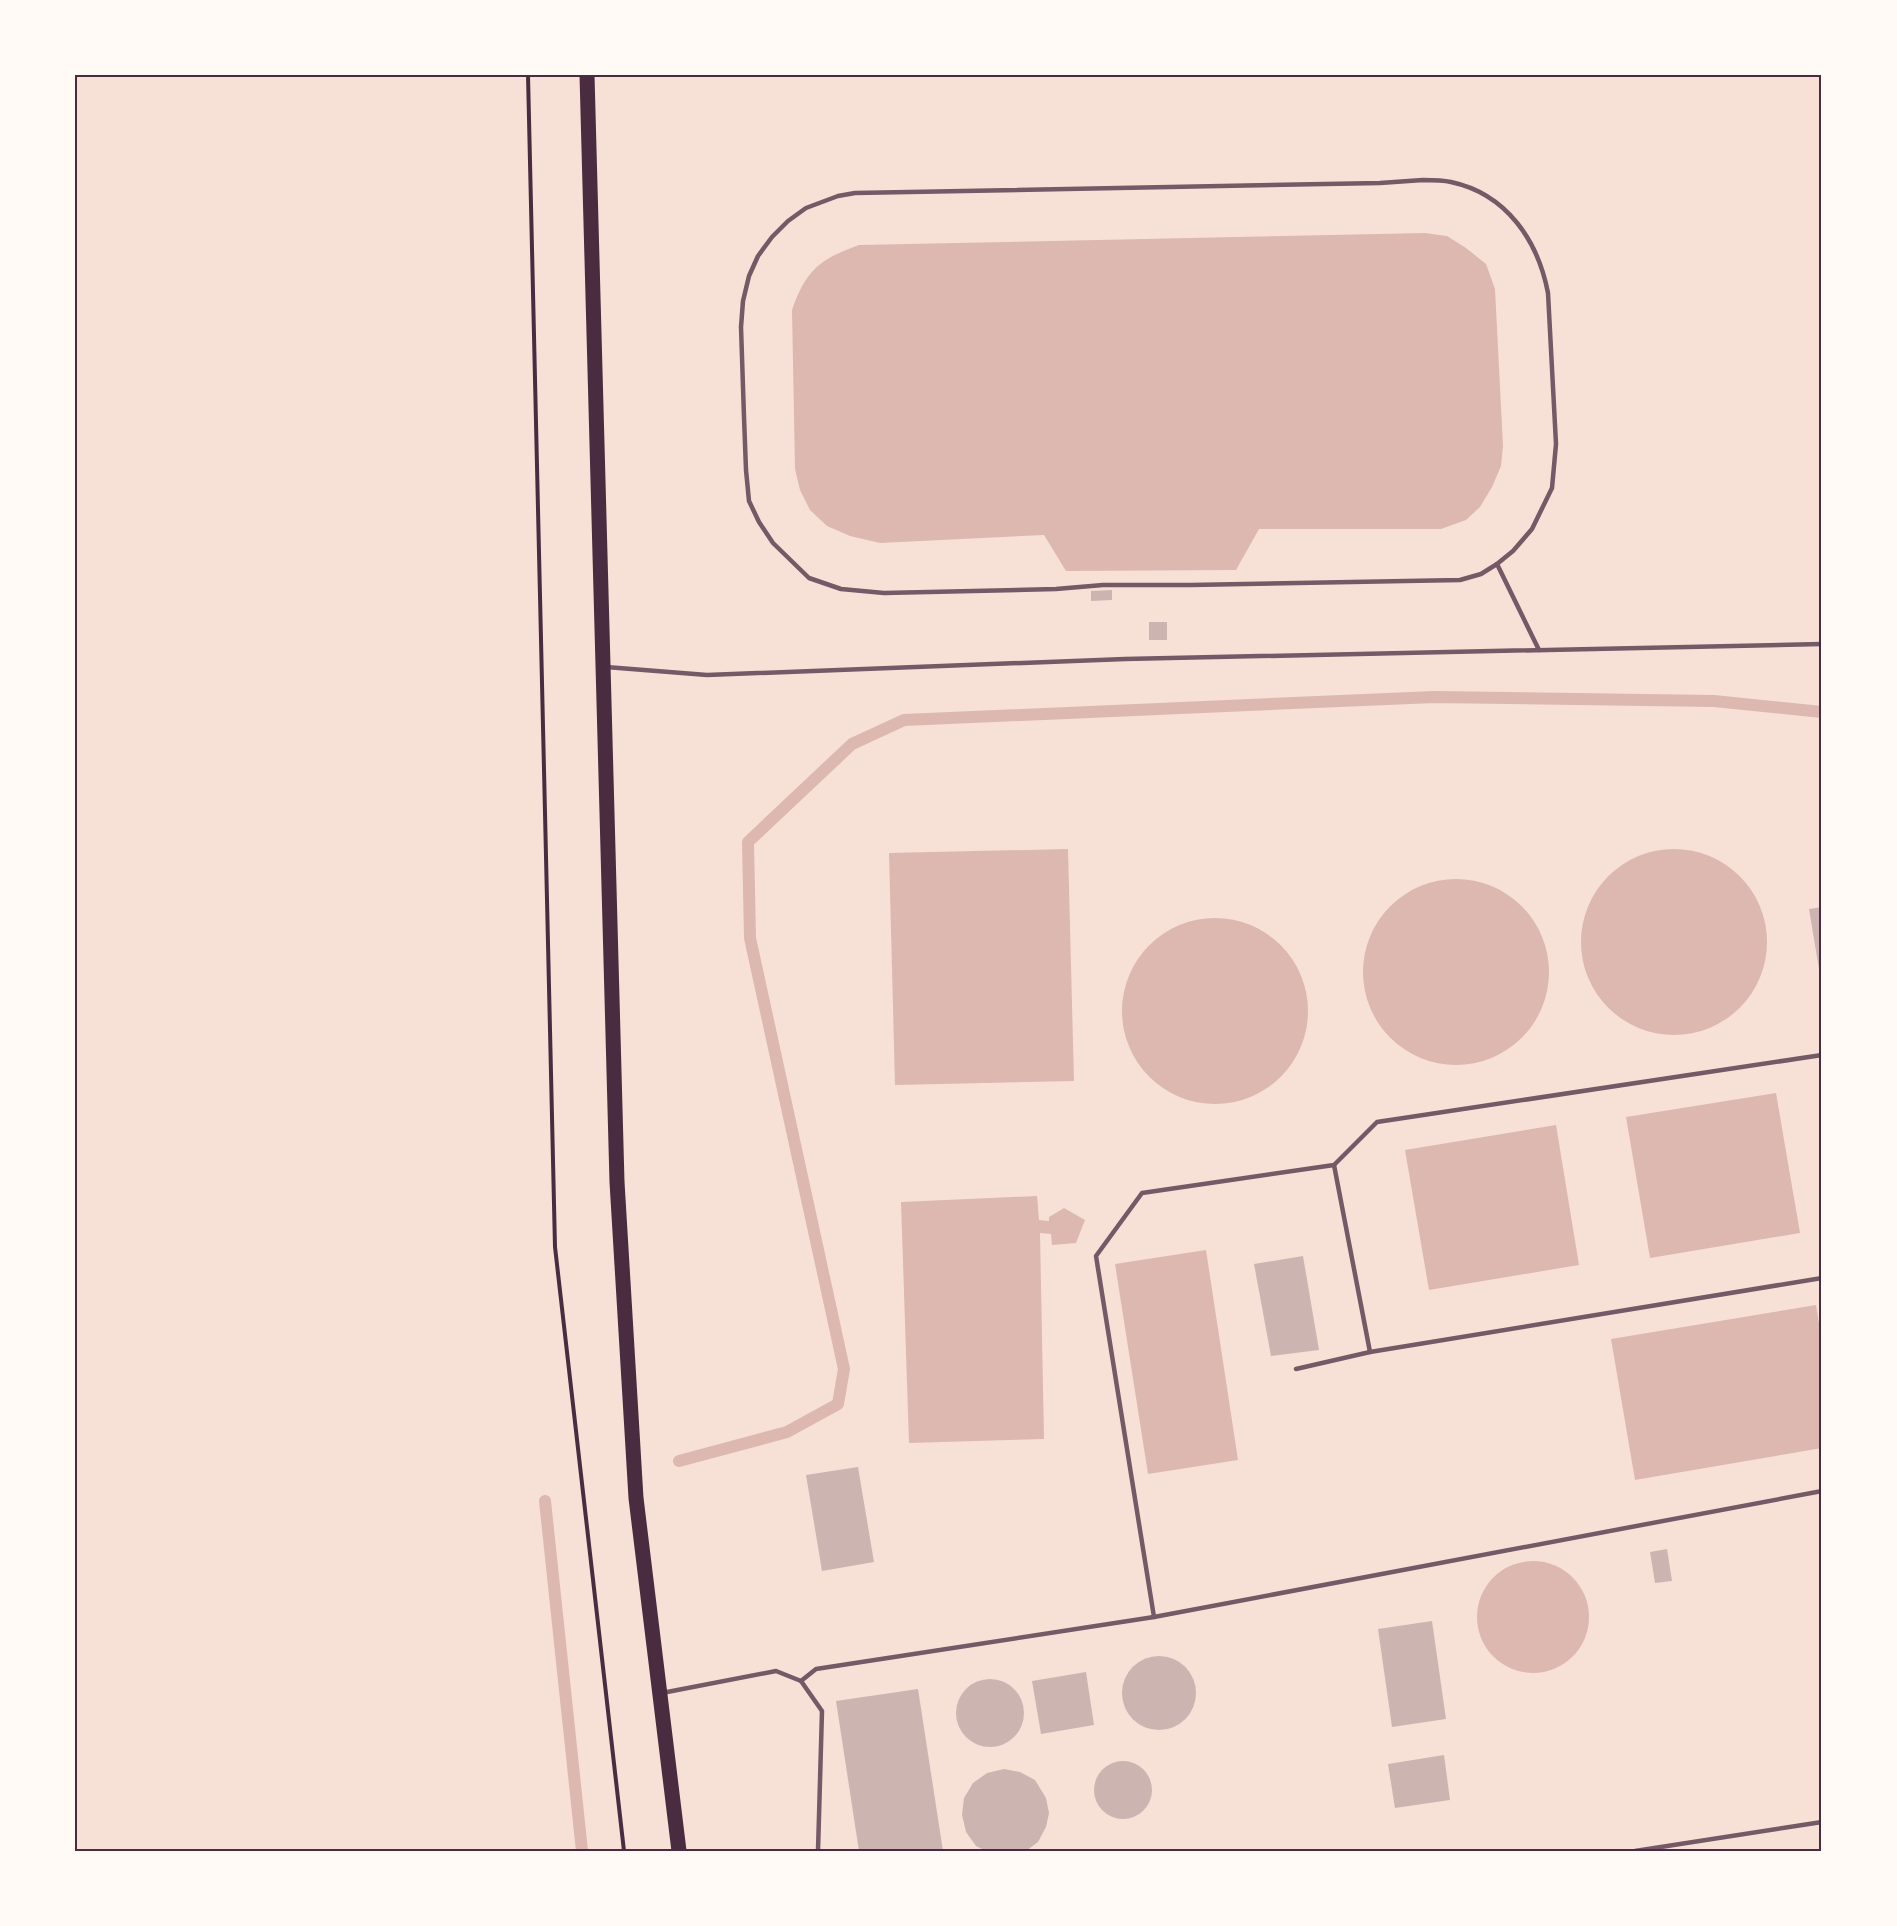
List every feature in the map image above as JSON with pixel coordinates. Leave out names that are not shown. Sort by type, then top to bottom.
[{"type":"main road","points":[[587,75],[618,1193],[636,1498],[679,1851]]},
{"type":"lane","points":[[1423,180],[1452,182],[1476,191],[1499,205],[1518,223],[1537,254],[1544,271],[1548,293],[1551,345],[1556,444],[1552,488],[1532,529],[1513,551],[1497,564],[1481,574],[1460,580],[1103,585],[1056,589],[884,593],[841,589],[809,578],[772,543],[749,501],[741,327],[743,301],[749,276],[758,256],[788,221],[806,208],[838,196],[855,193],[1380,183],[1423,180]]},
{"type":"lane","points":[[1497,564],[1539,650]]},
{"type":"lane","points":[[603,667],[707,675],[1097,660],[1822,644]]},
{"type":"lane","points":[[1154,1617],[1096,1256],[1142,1193],[1334,1165],[1377,1122],[1822,1055]]},
{"type":"lane","points":[[1334,1165],[1370,1352]]},
{"type":"lane","points":[[1296,1370],[1370,1352],[1822,1278]]},
{"type":"lane","points":[[801,1681],[816,1669],[1154,1617],[1822,1491]]},
{"type":"lane","points":[[659,1694],[776,1671],[801,1681],[822,1711],[818,1851]]},
{"type":"lane","points":[[1635,1851],[1822,1822]]},
{"type":"path","points":[[528,75],[555,1247],[624,1851]]},
{"type":"shaded area","points":[[1425,233],[1447,236],[1486,264],[1495,289],[1503,446],[1501,466],[1480,507],[1466,520],[1441,529],[1259,529],[1236,570],[1066,571],[1044,535],[880,543],[850,536],[827,526],[810,510],[800,490],[795,469],[792,310],[803,285],[816,268],[845,250],[859,245]]},
{"type":"shaded area","points":[[1068,849],[1074,1081],[895,1085],[889,853]]},
{"type":"shaded area","points":[[1674,849],[1710,856],[1740,876],[1760,906],[1767,942],[1760,978],[1740,1008],[1710,1028],[1674,1035],[1638,1028],[1608,1008],[1588,978],[1581,942],[1588,906],[1608,876],[1638,856]]},
{"type":"shaded area","points":[[1456,879],[1492,886],[1508,894],[1522,906],[1534,920],[1542,936],[1549,972],[1542,1008],[1534,1024],[1522,1038],[1508,1050],[1492,1058],[1456,1065],[1420,1058],[1404,1050],[1390,1038],[1378,1024],[1370,1008],[1363,972],[1370,936],[1378,920],[1390,906],[1404,894],[1420,886]]},
{"type":"shaded area","points":[[1215,918],[1251,925],[1281,945],[1301,975],[1308,1011],[1301,1047],[1281,1077],[1251,1097],[1215,1104],[1179,1097],[1149,1077],[1129,1047],[1122,1011],[1129,975],[1149,945],[1179,925]]},
{"type":"shaded area","points":[[1776,1093],[1800,1233],[1650,1258],[1626,1117]]},
{"type":"shaded area","points":[[1556,1125],[1579,1265],[1429,1290],[1405,1150]]},
{"type":"shaded area","points":[[1037,1196],[1039,1220],[1049,1221],[1049,1217],[1064,1208],[1085,1220],[1076,1243],[1052,1245],[1051,1234],[1040,1233],[1044,1439],[909,1443],[901,1202]]},
{"type":"shaded area","points":[[1206,1250],[1238,1460],[1148,1474],[1115,1264]]},
{"type":"shaded area","points":[[1816,1305],[1822,1342],[1822,1448],[1635,1480],[1611,1339]]},
{"type":"shaded area","points":[[1533,1561],[1555,1565],[1573,1577],[1585,1595],[1589,1617],[1585,1639],[1573,1657],[1555,1669],[1533,1673],[1511,1669],[1493,1657],[1481,1639],[1477,1617],[1481,1595],[1493,1577],[1511,1565]]},
{"type":"building","points":[[1112,590],[1112,600],[1091,601],[1091,591]]},
{"type":"building","points":[[1149,622],[1167,622],[1167,640],[1149,640]]},
{"type":"building","points":[[1822,907],[1822,981],[1821,981],[1809,909]]},
{"type":"building","points":[[1303,1256],[1319,1350],[1271,1356],[1254,1264]]},
{"type":"building","points":[[858,1467],[874,1562],[822,1571],[806,1475]]},
{"type":"building","points":[[1667,1549],[1672,1581],[1655,1583],[1650,1552]]},
{"type":"building","points":[[1432,1621],[1446,1719],[1392,1727],[1378,1629]]},
{"type":"building","points":[[1159,1656],[1180,1662],[1190,1672],[1196,1693],[1190,1714],[1180,1724],[1159,1730],[1138,1724],[1128,1714],[1122,1693],[1128,1672],[1138,1662]]},
{"type":"building","points":[[1086,1672],[1094,1725],[1041,1734],[1032,1681]]},
{"type":"building","points":[[983,1679],[997,1679],[1009,1684],[1019,1694],[1024,1713],[1019,1732],[1009,1742],[997,1747],[983,1747],[971,1742],[961,1732],[956,1720],[956,1706],[961,1694],[971,1684]]},
{"type":"building","points":[[918,1689],[943,1851],[859,1851],[836,1701]]},
{"type":"building","points":[[1444,1755],[1450,1800],[1395,1808],[1388,1764]]},
{"type":"building","points":[[1123,1761],[1134,1763],[1147,1774],[1152,1790],[1150,1801],[1139,1814],[1123,1819],[1112,1817],[1099,1806],[1094,1790],[1096,1779],[1107,1766]]},
{"type":"building","points":[[1004,1769],[1020,1772],[1035,1780],[1046,1798],[1049,1813],[1046,1827],[1038,1842],[1026,1851],[986,1851],[976,1846],[966,1832],[962,1815],[964,1798],[973,1783],[987,1773]]},
{"type":"waterway","points":[[679,1461],[787,1432],[838,1404],[844,1369],[750,938],[748,842],[852,744],[904,720],[1434,697],[1714,701],[1822,712]]},
{"type":"waterway","points":[[545,1501],[582,1851]]}]
